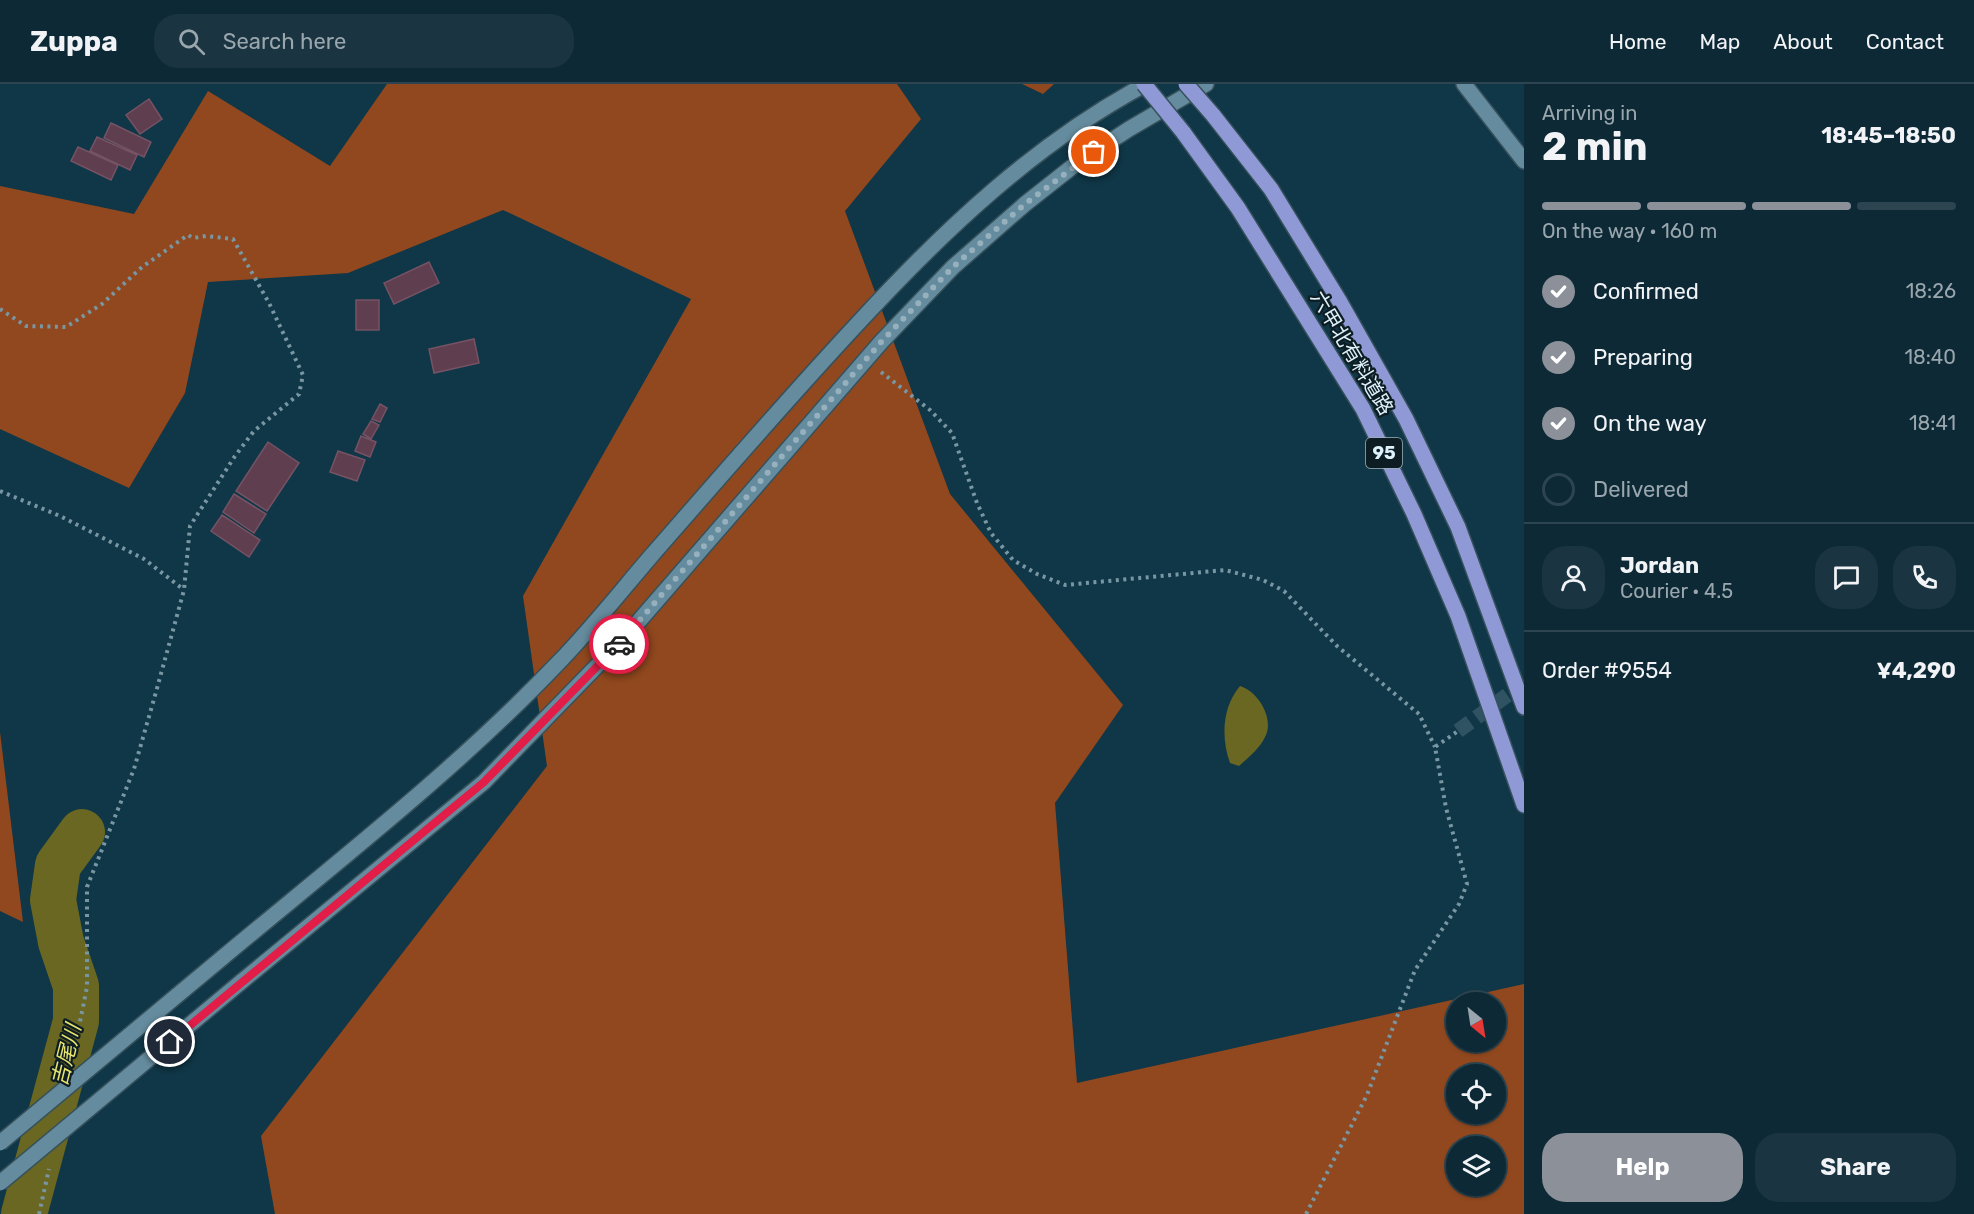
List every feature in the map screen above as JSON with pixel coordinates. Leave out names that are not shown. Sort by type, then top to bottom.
[{"type":"main road","name":"六甲北有料道路","points":[[1145,84],[1238,208],[1364,410],[1414,514],[1458,616],[1524,805]]},
{"type":"main road","name":"六甲北有料道路","points":[[1186,84],[1271,189],[1340,302],[1406,419],[1458,527],[1524,708]]},
{"type":"street","points":[[0,1143],[461,759],[560,661],[805,380],[934,244],[981,201],[1048,146],[1111,103],[1145,84]]},
{"type":"street","points":[[0,1183],[484,782],[626,636],[866,360],[953,267],[1025,204],[1077,163],[1120,134],[1206,84]]},
{"type":"street","points":[[1464,84],[1524,161]]},
{"type":"path","points":[[0,309],[26,326],[66,327],[102,304],[142,267],[188,235],[193,238],[206,236],[233,239],[269,303],[303,375],[300,394],[254,431],[190,526],[183,590],[134,769],[87,887],[87,987],[70,1067]]},
{"type":"path","points":[[866,360],[930,410],[952,433],[977,503],[991,533],[1013,560],[1037,574],[1065,585],[1225,570],[1263,580],[1284,591],[1336,646],[1419,714],[1435,747],[1446,808],[1467,884],[1459,904],[1415,970],[1367,1095],[1306,1214]]},
{"type":"path","points":[[0,491],[60,516],[144,559],[183,590]]},
{"type":"path","points":[[1435,747],[1458,731]]},
{"type":"path","points":[[39,1214],[51,1159]]},
{"type":"shaded area","points":[[387,84],[897,84],[921,119],[845,211],[950,494],[1123,705],[1055,803],[1077,1083],[1446,1001],[1446,1052],[1506,1052],[1506,992],[1488,992],[1524,984],[1524,1214],[275,1214],[261,1136],[547,766],[523,596],[691,299],[503,210],[348,273],[208,282],[185,393],[129,488],[0,429],[0,186],[134,214],[208,91],[330,166]]},
{"type":"shaded area","points":[[1022,84],[1054,84],[1043,94]]},
{"type":"shaded area","points":[[1240,686],[1253,694],[1263,707],[1268,730],[1254,753],[1239,766],[1230,763],[1224,733],[1230,703]]},
{"type":"shaded area","points":[[0,732],[23,922],[0,911]]},
{"type":"building","points":[[149,99],[162,119],[140,134],[126,115]]},
{"type":"building","points":[[111,123],[151,142],[144,157],[104,138]]},
{"type":"building","points":[[97,137],[137,155],[130,170],[90,151]]},
{"type":"building","points":[[78,147],[118,165],[111,180],[71,161]]},
{"type":"building","points":[[429,262],[439,283],[394,304],[384,283]]},
{"type":"building","points":[[356,300],[379,300],[379,330],[356,330]]},
{"type":"building","points":[[474,339],[479,363],[434,373],[429,349]]},
{"type":"building","points":[[380,404],[387,408],[380,422],[372,419]]},
{"type":"building","points":[[371,421],[379,425],[371,439],[363,434]]},
{"type":"building","points":[[361,436],[376,442],[370,457],[355,451]]},
{"type":"building","points":[[268,442],[299,463],[267,511],[236,491]]},
{"type":"building","points":[[338,451],[365,460],[357,481],[330,472]]},
{"type":"building","points":[[234,494],[266,514],[254,533],[223,512]]},
{"type":"building","points":[[222,515],[260,540],[249,557],[211,531]]},
{"type":"waterway","name":"吉尾川","points":[[24,1214],[76,1021],[76,986],[61,942],[53,900],[58,865],[82,832]]},
{"type":"tunnel","points":[[1458,731],[1524,683]]},
{"type":"way so far","points":[[619,644],[882,341],[953,267],[1025,204],[1094,152]]},
{"type":"route","points":[[170,1042],[484,782],[619,644]]}]
